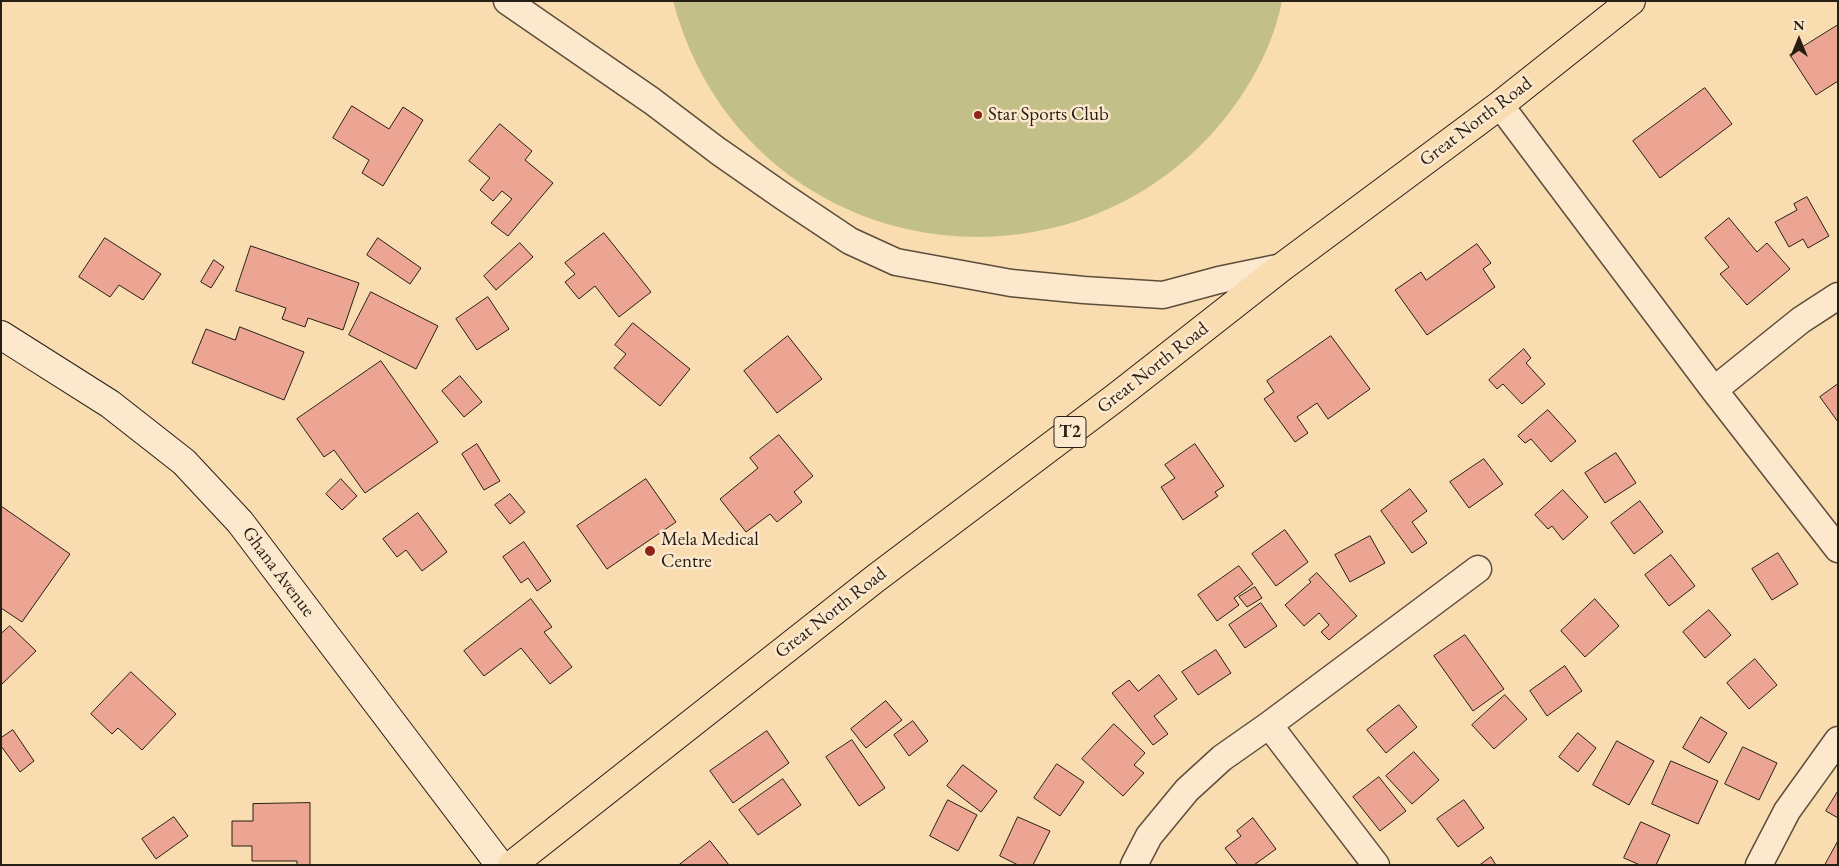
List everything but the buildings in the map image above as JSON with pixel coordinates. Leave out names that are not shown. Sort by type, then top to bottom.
[{"type":"highway","name":"Great North Road","points":[[512,865],[876,578],[1115,398],[1282,267],[1500,105],[1631,1]]},
{"type":"main road","name":"Ghana Avenue","points":[[1,335],[110,404],[190,469],[240,522],[500,865]]},
{"type":"street","points":[[507,1],[652,101],[718,152],[801,208],[850,240],[896,262],[1011,283],[1163,295],[1219,280],[1282,267]]},
{"type":"street","points":[[1500,105],[1714,390],[1838,549]]},
{"type":"street","points":[[1714,390],[1801,320],[1838,296]]},
{"type":"street","points":[[1134,865],[1149,836],[1188,790],[1222,758],[1478,569]]},
{"type":"street","points":[[1269,725],[1376,865]]},
{"type":"street","points":[[1759,865],[1787,811],[1838,740]]},
{"type":"shaded area","name":"Star Sports Club","points":[[673,1],[1282,1],[1270,42],[1239,99],[1213,133],[1198,148],[1145,189],[1086,218],[1023,234],[959,236],[896,226],[835,204],[780,168],[732,120],[704,79],[683,33]]},
{"type":"place","name":"Star Sports Club","points":[[978,115]]},
{"type":"place","name":"Mela Medical Centre","points":[[650,551]]}]
